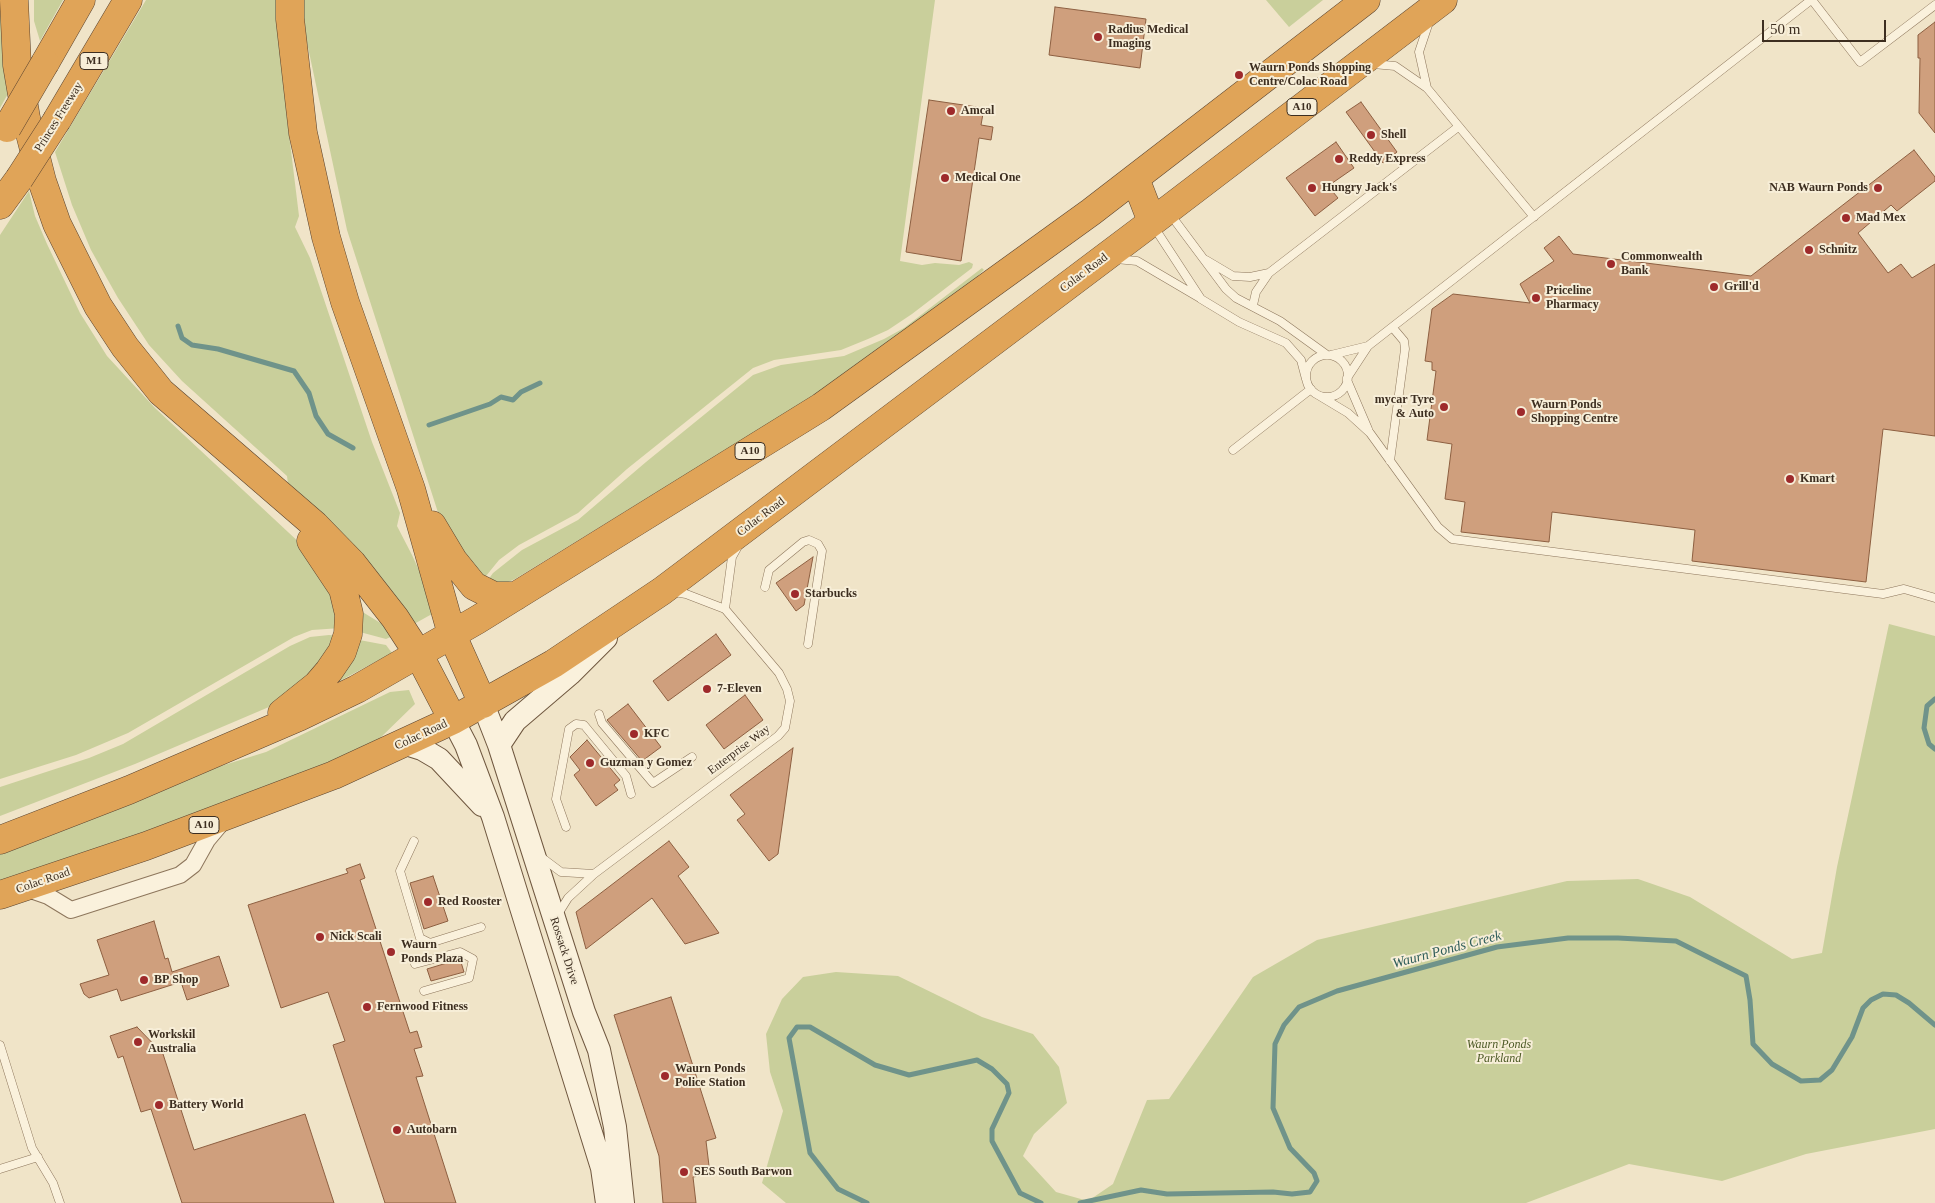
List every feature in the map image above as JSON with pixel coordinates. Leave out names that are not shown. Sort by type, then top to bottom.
[{"type":"highway","points":[[14,0],[17,65],[26,118],[42,181],[57,224],[76,266],[98,306],[120,339],[161,392],[315,525],[352,563],[395,618],[419,654],[453,720]]},
{"type":"highway","points":[[4,133],[81,0]]},
{"type":"highway","name":"Princes Freeway","points":[[0,205],[57,120],[128,0]]},
{"type":"highway","points":[[290,0],[290,20],[303,133],[326,237],[345,302],[411,489],[452,635],[483,704]]},
{"type":"highway","name":"A10","points":[[0,840],[129,790],[248,740],[357,689],[516,596],[821,407],[1091,212],[1366,0]]},
{"type":"highway","name":"Colac Road","points":[[12,892],[228,816],[325,779],[453,720],[554,664],[625,618],[662,591],[1104,259],[1440,2]]},
{"type":"highway","points":[[1135,178],[1160,216]]},
{"type":"highway","points":[[248,740],[317,685],[342,652],[349,627],[348,609],[340,583],[272,489]]},
{"type":"highway","points":[[411,489],[449,554],[471,583],[489,595],[502,597],[516,596]]},
{"type":"main road","points":[[499,745],[515,721],[570,674],[625,618]]},
{"type":"main road","name":"Rossack Drive","points":[[483,704],[499,745],[577,992],[599,1050],[615,1127],[623,1203]]},
{"type":"main road","points":[[453,720],[466,745],[493,817],[602,1168],[607,1203]]},
{"type":"main road","points":[[403,743],[426,751],[444,764],[493,817]]},
{"type":"main road","points":[[551,1002],[577,992]]},
{"type":"street","points":[[12,892],[48,896],[71,910],[180,875],[193,865],[212,833],[228,816]]},
{"type":"lane","points":[[1318,395],[1330,396],[1342,390],[1368,346],[1811,0],[1860,62],[1935,5]]},
{"type":"lane","points":[[1427,88],[1420,47],[1440,2]]},
{"type":"lane","points":[[1359,65],[1395,66],[1427,88],[1534,217]]},
{"type":"lane","points":[[1253,305],[1256,292],[1269,273],[1458,127]]},
{"type":"lane","points":[[1160,216],[1221,271],[1233,276],[1250,277],[1269,273]]},
{"type":"lane","points":[[1160,216],[1162,242],[1201,299]]},
{"type":"lane","points":[[1200,254],[1226,289],[1236,298],[1253,305],[1343,364],[1347,379],[1370,433]]},
{"type":"lane","points":[[1104,259],[1137,261],[1239,322],[1286,343],[1301,360],[1311,389],[1348,413],[1370,433],[1447,537],[1456,540],[1883,594],[1904,590],[1935,598]]},
{"type":"lane","points":[[1390,461],[1405,349],[1404,341],[1393,328]]},
{"type":"lane","points":[[1306,379],[1308,367],[1312,361],[1368,346]]},
{"type":"lane","points":[[1233,450],[1311,389]]},
{"type":"lane","points":[[725,609],[732,557],[751,524]]},
{"type":"lane","points":[[765,587],[769,570],[803,542],[809,540],[818,544],[822,551],[808,644]]},
{"type":"lane","name":"Enterprise Way","points":[[555,922],[560,908],[594,874],[778,736],[785,728],[790,701],[788,689],[779,674],[725,609],[686,594],[662,591]]},
{"type":"lane","points":[[599,714],[602,723],[653,783],[692,757]]},
{"type":"lane","points":[[566,828],[556,799],[569,729],[576,724],[584,724],[626,776],[632,794]]},
{"type":"lane","points":[[414,841],[400,871],[420,938],[430,942],[481,927]]},
{"type":"lane","points":[[531,850],[561,872],[594,874]]},
{"type":"lane","points":[[415,964],[460,952],[473,959],[469,978],[424,991]]},
{"type":"lane","points":[[0,1045],[32,1148],[53,1183],[60,1203]]},
{"type":"lane","points":[[0,1169],[38,1157]]},
{"type":"green space","points":[[0,0],[9,92],[0,108]]},
{"type":"green space","points":[[34,0],[63,0],[40,41],[34,21]]},
{"type":"green space","points":[[146,0],[280,0],[287,118],[299,216],[295,227],[310,258],[372,442],[400,513],[397,526],[424,581],[432,614],[414,624],[370,569],[288,484],[287,476],[182,381],[149,345],[118,298],[91,250],[72,205],[55,152]]},
{"type":"green space","points":[[302,0],[935,0],[900,261],[922,265],[935,263],[959,265],[969,262],[973,264],[972,268],[888,330],[841,350],[774,360],[753,368],[627,469],[578,513],[519,545],[499,560],[482,581],[443,528],[347,230],[306,38]]},
{"type":"green space","points":[[1266,0],[1323,0],[1289,27]]},
{"type":"green space","points":[[29,191],[35,216],[47,244],[80,313],[107,356],[155,408],[303,546],[330,579],[341,628],[312,630],[294,637],[128,733],[76,755],[0,779],[0,235]]},
{"type":"green space","points":[[982,268],[984,270],[955,298],[807,400],[515,579],[504,584],[488,580],[493,573],[522,550],[578,520],[753,375],[781,365],[844,356],[884,339],[904,328]]},
{"type":"green space","points":[[356,608],[387,627],[393,636],[386,639],[356,631]]},
{"type":"green space","name":"Waurn Ponds Parkland","points":[[1889,624],[1935,636],[1935,1129],[1806,1154],[1722,1181],[1629,1164],[1526,1203],[786,1203],[762,1183],[783,1111],[770,1072],[766,1034],[782,999],[803,977],[836,972],[898,976],[982,1017],[1033,1034],[1059,1067],[1067,1103],[1034,1134],[1023,1156],[1056,1192],[1088,1201],[1113,1184],[1147,1100],[1169,1099],[1253,977],[1317,940],[1567,881],[1638,879],[1690,897],[1792,959],[1822,953],[1837,867]]},
{"type":"green space","points":[[340,636],[337,644],[283,701],[135,764],[0,816],[0,787],[89,758],[123,744],[290,646],[310,637]]},
{"type":"green space","points":[[354,639],[386,645],[392,653],[334,684]]},
{"type":"green space","points":[[409,690],[415,704],[376,742],[221,809],[0,882],[0,850],[208,770],[266,752],[390,692]]},
{"type":"building","name":"Radius Medical Imaging","points":[[1055,7],[1146,19],[1140,68],[1049,55]]},
{"type":"building","points":[[1935,22],[1935,133],[1919,113],[1920,58],[1918,58],[1918,35]]},
{"type":"building","name":"Medical One","points":[[929,100],[984,108],[981,125],[993,127],[991,140],[979,138],[961,261],[906,252]]},
{"type":"building","points":[[1361,102],[1397,152],[1383,163],[1346,112]]},
{"type":"building","points":[[1336,142],[1354,168],[1328,186],[1338,198],[1315,216],[1286,178]]},
{"type":"building","points":[[1914,150],[1935,177],[1935,181],[1897,211],[1891,205],[1858,233],[1888,273],[1901,264],[1912,278],[1935,264],[1935,436],[1883,429],[1866,582],[1692,561],[1695,530],[1552,512],[1549,542],[1461,532],[1465,502],[1445,499],[1452,444],[1427,440],[1436,371],[1432,370],[1432,362],[1425,361],[1432,309],[1453,294],[1530,303],[1520,284],[1554,261],[1544,248],[1559,236],[1573,254],[1751,276]]},
{"type":"building","name":"Starbucks","points":[[813,557],[804,605],[796,611],[776,583]]},
{"type":"building","points":[[716,634],[731,655],[668,701],[653,681]]},
{"type":"building","points":[[745,695],[763,720],[724,749],[706,725]]},
{"type":"building","name":"KFC","points":[[628,704],[661,747],[642,761],[607,720]]},
{"type":"building","name":"Guzman y Gomez","points":[[587,740],[620,780],[614,785],[618,790],[596,806],[574,775],[580,770],[570,757]]},
{"type":"building","points":[[793,748],[778,854],[769,861],[737,820],[745,814],[730,795]]},
{"type":"building","points":[[669,841],[689,867],[678,876],[719,933],[685,944],[652,898],[586,949],[576,912]]},
{"type":"building","points":[[360,864],[365,878],[360,880],[410,1033],[417,1031],[422,1047],[414,1049],[423,1076],[416,1077],[456,1203],[385,1203],[333,1045],[345,1041],[328,992],[281,1008],[248,905],[348,873],[346,869]]},
{"type":"building","name":"Red Rooster","points":[[433,876],[448,921],[424,929],[410,883]]},
{"type":"building","points":[[154,921],[165,959],[168,958],[172,972],[219,956],[229,986],[187,1000],[181,982],[121,1001],[117,989],[89,998],[84,994],[80,984],[109,975],[97,940]]},
{"type":"building","points":[[460,959],[464,972],[431,981],[427,969]]},
{"type":"building","name":"Waurn Ponds Police Station","points":[[671,997],[716,1138],[706,1141],[710,1174],[693,1177],[696,1203],[663,1203],[659,1156],[614,1015]]},
{"type":"building","points":[[137,1027],[163,1054],[194,1150],[305,1114],[334,1203],[182,1203],[151,1109],[141,1112],[123,1056],[118,1058],[110,1036]]},
{"type":"waterway","points":[[178,326],[182,338],[192,345],[218,349],[294,371],[309,393],[316,416],[328,434],[353,448]]},
{"type":"waterway","points":[[429,425],[490,404],[501,397],[513,400],[521,392],[540,383]]},
{"type":"waterway","name":"Waurn Ponds Creek","points":[[1935,699],[1927,706],[1924,728],[1929,744],[1935,749]]},
{"type":"waterway","name":"Waurn Ponds Creek","points":[[1080,1203],[1141,1190],[1167,1194],[1273,1192],[1292,1194],[1310,1192],[1317,1181],[1314,1173],[1290,1148],[1273,1108],[1275,1044],[1284,1025],[1299,1007],[1337,991],[1497,947],[1568,938],[1676,941],[1746,976],[1750,1000],[1753,1044],[1772,1064],[1801,1081],[1820,1080],[1832,1070],[1852,1037],[1863,1008],[1871,1000],[1883,994],[1896,995],[1909,1003],[1935,1025]]},
{"type":"waterway","name":"Waurn Ponds Creek","points":[[867,1203],[838,1189],[810,1153],[789,1038],[797,1027],[810,1027],[875,1065],[909,1075],[977,1060],[992,1069],[1007,1084],[1009,1093],[992,1129],[992,1141],[1020,1193],[1041,1203]]},
{"type":"place","name":"Radius Medical Imaging","points":[[1098,37]]},
{"type":"place","name":"Waurn Ponds Shopping Centre/Colac Road","points":[[1239,75]]},
{"type":"place","name":"Amcal","points":[[951,111]]},
{"type":"place","name":"Shell","points":[[1371,135]]},
{"type":"place","name":"Reddy Express","points":[[1339,159]]},
{"type":"place","name":"Medical One","points":[[945,178]]},
{"type":"place","name":"Hungry Jack's","points":[[1312,188]]},
{"type":"place","name":"NAB Waurn Ponds","points":[[1878,188]]},
{"type":"place","name":"Mad Mex","points":[[1846,218]]},
{"type":"place","name":"Schnitz","points":[[1809,250]]},
{"type":"place","name":"Commonwealth Bank","points":[[1611,264]]},
{"type":"place","name":"Grill'd","points":[[1714,287]]},
{"type":"place","name":"Priceline Pharmacy","points":[[1536,298]]},
{"type":"place","name":"mycar Tyre & Auto","points":[[1444,407]]},
{"type":"place","name":"Waurn Ponds Shopping Centre","points":[[1521,412]]},
{"type":"place","name":"Kmart","points":[[1790,479]]},
{"type":"place","name":"Starbucks","points":[[795,594]]},
{"type":"place","name":"7-Eleven","points":[[707,689]]},
{"type":"place","name":"KFC","points":[[634,734]]},
{"type":"place","name":"Guzman y Gomez","points":[[590,763]]},
{"type":"place","name":"Red Rooster","points":[[428,902]]},
{"type":"place","name":"Nick Scali","points":[[320,937]]},
{"type":"place","name":"Waurn Ponds Plaza","points":[[391,952]]},
{"type":"place","name":"BP Shop","points":[[144,980]]},
{"type":"place","name":"Fernwood Fitness","points":[[367,1007]]},
{"type":"place","name":"Workskil Australia","points":[[138,1042]]},
{"type":"place","name":"Waurn Ponds Police Station","points":[[665,1076]]},
{"type":"place","name":"Battery World","points":[[159,1105]]},
{"type":"place","name":"Autobarn","points":[[397,1130]]},
{"type":"place","name":"SES South Barwon","points":[[684,1172]]}]
